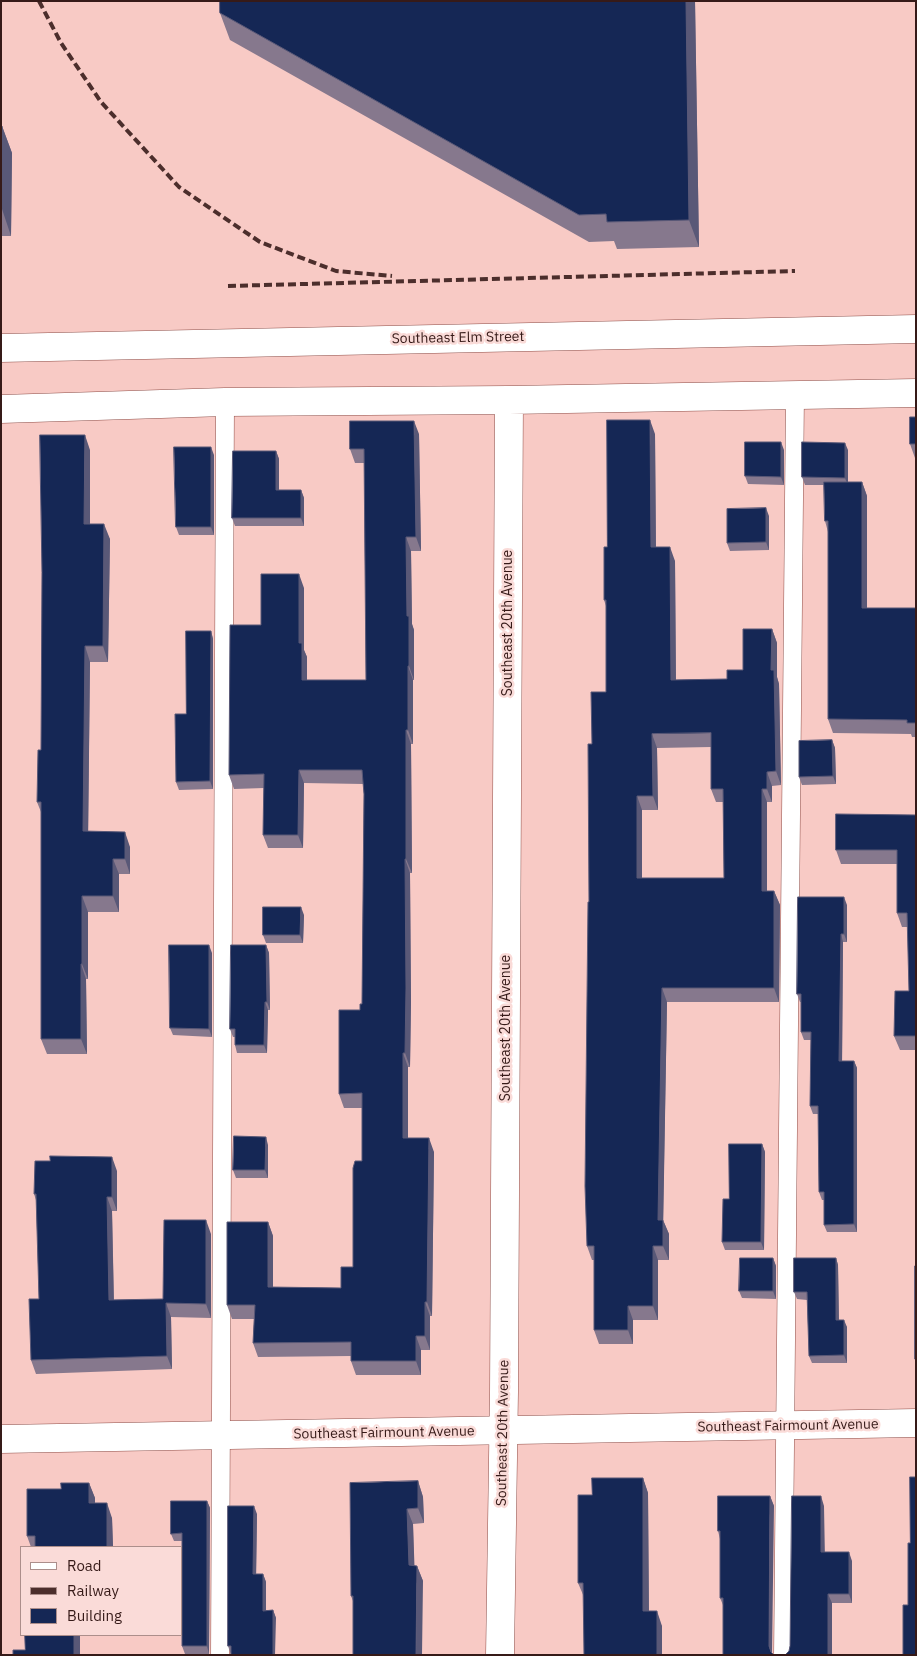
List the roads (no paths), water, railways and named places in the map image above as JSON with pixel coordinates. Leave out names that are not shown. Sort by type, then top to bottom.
[{"type":"street","name":"Southeast Elm Street","points":[[1,348],[916,329]]},
{"type":"street","points":[[1,409],[225,402],[509,400],[916,393]]},
{"type":"street","name":"Southeast 20th Avenue","points":[[500,1655],[504,1431],[509,400]]},
{"type":"street","name":"Southeast Fairmount Avenue","points":[[1,1439],[916,1423]]},
{"type":"lane","points":[[783,1655],[795,394]]},
{"type":"lane","points":[[220,1655],[225,402]]},
{"type":"railway","points":[[39,1],[61,43],[101,102],[179,187],[260,242],[336,271],[392,276]]},
{"type":"railway","points":[[228,286],[795,271]]}]
